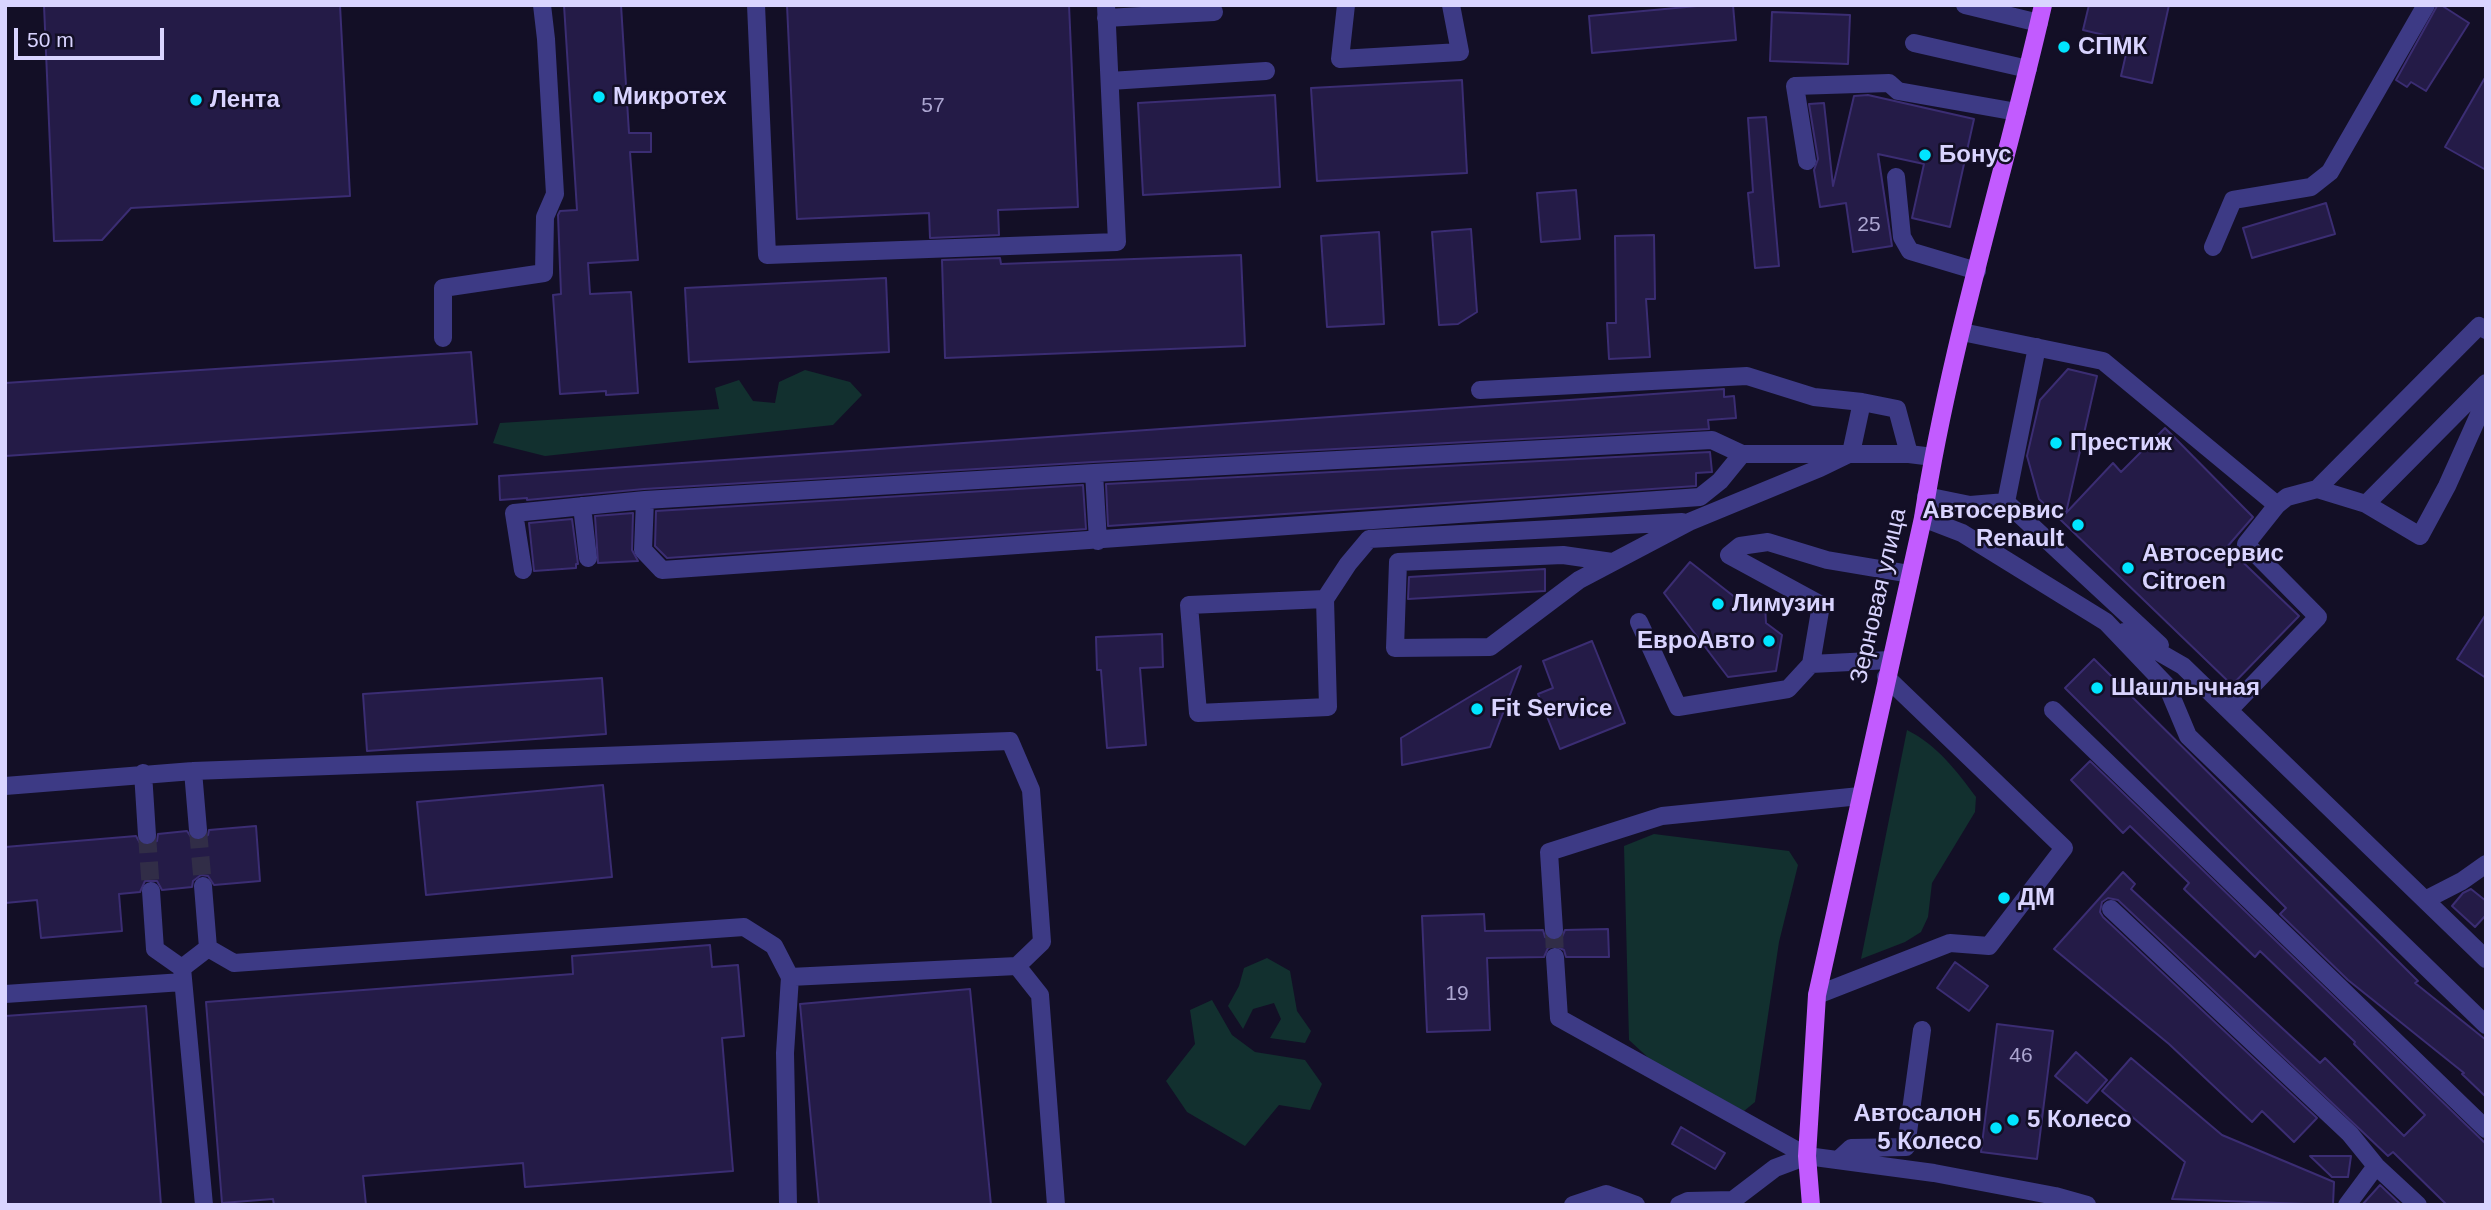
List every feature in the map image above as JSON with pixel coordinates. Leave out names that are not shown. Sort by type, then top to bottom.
[{"type":"main road","name":"Зерновая улица","points":[[1811,1205],[1807,1156],[1817,995],[1923,518],[1933,457],[2043,5]]},
{"type":"lane","points":[[443,338],[443,288],[544,273],[545,217],[555,194],[542,5]]},
{"type":"lane","points":[[756,5],[767,255],[1117,242],[1106,12],[1214,12]]},
{"type":"lane","points":[[1346,5],[1340,59],[1460,52],[1451,5]]},
{"type":"lane","points":[[1965,5],[2039,23]]},
{"type":"lane","points":[[2213,247],[2233,200],[2311,187],[2330,172],[2426,5]]},
{"type":"lane","points":[[1914,43],[2028,69]]},
{"type":"lane","points":[[1110,80],[1266,71]]},
{"type":"lane","points":[[1807,161],[1795,86],[1889,83],[1898,91],[2017,112]]},
{"type":"lane","points":[[1896,177],[1902,237],[1910,251],[1977,271]]},
{"type":"lane","points":[[2230,709],[2318,617],[2246,544],[2277,505],[2287,497],[2317,488],[2479,326],[2486,330]]},
{"type":"lane","points":[[1962,332],[2103,361],[2277,505]]},
{"type":"lane","points":[[2006,502],[2037,347]]},
{"type":"lane","points":[[1480,390],[1747,376],[1814,397],[1862,402],[1897,410],[1909,454]]},
{"type":"lane","points":[[2366,504],[2486,383]]},
{"type":"lane","points":[[2317,488],[2366,504],[2420,536],[2486,399]]},
{"type":"lane","points":[[1851,453],[1862,402]]},
{"type":"lane","points":[[523,570],[514,513],[645,500],[1712,440],[1742,454],[1851,453],[1933,457]]},
{"type":"lane","points":[[1612,562],[1563,555],[1398,562],[1395,648],[1490,647],[1578,580],[1689,522],[1851,453]]},
{"type":"lane","points":[[645,500],[643,550],[662,570],[1700,497],[1720,481],[1742,454]]},
{"type":"lane","points":[[1094,473],[1098,541]]},
{"type":"lane","points":[[1926,496],[1970,506],[2006,502],[2230,709],[2486,959]]},
{"type":"lane","points":[[582,506],[588,558]]},
{"type":"lane","points":[[1923,518],[1962,533],[2183,666]]},
{"type":"lane","points":[[1325,599],[1189,605],[1198,713],[1328,707],[1325,599],[1348,564],[1369,539],[1689,522]]},
{"type":"lane","points":[[1639,622],[1678,707],[1788,689],[1811,664],[1821,605],[1729,555],[1740,546],[1768,542],[1827,560],[1910,574]]},
{"type":"lane","points":[[2106,622],[2167,686],[2188,736],[2486,1025]]},
{"type":"lane","points":[[1811,664],[1888,669],[2064,848],[1989,946],[1950,943],[1817,995]]},
{"type":"lane","points":[[2053,710],[2486,1129]]},
{"type":"lane","points":[[5,786],[143,773],[1010,741],[1031,790],[1042,942],[1017,966],[790,977]]},
{"type":"lane","points":[[193,771],[198,831]]},
{"type":"lane","points":[[143,773],[147,835]]},
{"type":"lane","points":[[1554,930],[1549,852],[1662,816],[1860,796]]},
{"type":"lane","points":[[2425,900],[2462,881],[2486,864]]},
{"type":"lane","points":[[5,994],[183,975],[208,948],[203,886]]},
{"type":"lane","points":[[151,891],[155,949],[183,975],[204,1205]]},
{"type":"lane","points":[[2111,909],[2350,1134],[2376,1166],[2418,1205]]},
{"type":"lane","points":[[208,948],[233,963],[744,927],[774,946],[790,977],[785,1053],[788,1205]]},
{"type":"lane","points":[[1555,957],[1559,1018],[1807,1156],[1934,1173],[2055,1196],[2087,1205]]},
{"type":"lane","points":[[1017,966],[1041,995],[1056,1205]]},
{"type":"lane","points":[[1838,1160],[1851,1148],[1906,1147],[1922,1030]]},
{"type":"lane","points":[[1679,1205],[1688,1201],[1733,1200],[1775,1168],[1807,1156]]},
{"type":"lane","points":[[2347,1205],[2376,1166]]},
{"type":"lane","points":[[1573,1205],[1606,1194],[1636,1205]]},
{"type":"green space","points":[[805,370],[850,382],[862,395],[833,425],[545,456],[493,443],[500,423],[719,409],[715,388],[739,380],[753,401],[775,403],[779,382]]},
{"type":"green space","points":[[1907,730],[1928,743],[1953,768],[1976,797],[1975,812],[1932,883],[1928,917],[1921,932],[1905,942],[1861,959]]},
{"type":"green space","points":[[1654,834],[1789,851],[1798,865],[1779,942],[1755,1102],[1744,1111],[1654,1063],[1629,1040],[1624,846]]},
{"type":"green space","points":[[1267,958],[1290,971],[1297,1011],[1311,1031],[1305,1043],[1270,1038],[1281,1019],[1274,1003],[1253,1009],[1243,1029],[1228,1006],[1239,986],[1244,968]]},
{"type":"green space","points":[[1212,1000],[1232,1035],[1255,1052],[1305,1060],[1322,1084],[1310,1110],[1279,1105],[1245,1146],[1187,1112],[1166,1081],[1195,1044],[1190,1010]]},
{"type":"building","name":"Лента","points":[[44,5],[340,5],[350,196],[131,208],[102,240],[54,241]]},
{"type":"building","points":[[564,5],[621,5],[629,133],[651,133],[651,152],[630,152],[638,260],[588,263],[590,294],[631,292],[638,393],[606,395],[606,391],[560,394],[553,295],[561,294],[558,215],[560,211],[577,210]]},
{"type":"building","points":[[787,5],[1069,5],[1078,207],[998,210],[999,235],[930,238],[929,213],[797,219]]},
{"type":"building","points":[[1733,5],[1736,40],[1592,53],[1589,16]]},
{"type":"building","points":[[2089,5],[2169,5],[2152,83],[2121,76],[2129,41],[2083,30]]},
{"type":"building","points":[[2441,5],[2469,23],[2426,91],[2411,82],[2407,87],[2396,80],[2437,6]]},
{"type":"building","points":[[1772,12],[1850,15],[1848,64],[1770,61]]},
{"type":"building","points":[[2486,76],[2486,170],[2445,147]]},
{"type":"building","points":[[1462,80],[1467,173],[1317,181],[1311,88]]},
{"type":"building","points":[[1275,95],[1280,187],[1143,195],[1138,103]]},
{"type":"building","name":"Бонус","points":[[1868,95],[1974,119],[1950,227],[1912,218],[1924,164],[1878,154],[1892,246],[1853,252],[1846,203],[1820,207],[1814,170],[1818,159],[1809,104],[1824,103],[1833,186],[1854,96]]},
{"type":"building","points":[[1766,117],[1779,266],[1755,268],[1748,193],[1753,192],[1748,118]]},
{"type":"building","points":[[1576,190],[1580,239],[1541,242],[1537,193]]},
{"type":"building","points":[[2326,203],[2335,234],[2252,258],[2243,228]]},
{"type":"building","points":[[1471,229],[1477,312],[1458,324],[1439,325],[1432,232]]},
{"type":"building","points":[[1379,232],[1384,324],[1327,327],[1321,236]]},
{"type":"building","points":[[1654,235],[1655,299],[1646,299],[1650,357],[1609,359],[1607,323],[1616,323],[1615,236]]},
{"type":"building","points":[[1241,255],[1245,346],[945,358],[942,260],[1000,258],[1001,264]]},
{"type":"building","points":[[886,278],[889,352],[689,362],[685,288]]},
{"type":"building","points":[[471,352],[477,424],[5,456],[5,383]]},
{"type":"building","points":[[2068,369],[2097,376],[2066,513],[2113,463],[2121,472],[2165,428],[2253,517],[2227,547],[2299,616],[2232,685],[2039,499],[2027,456],[2040,400]]},
{"type":"building","points":[[1724,389],[1724,397],[1734,396],[1736,418],[1708,420],[1709,429],[1093,462],[500,500],[499,476]]},
{"type":"building","points":[[1710,452],[1712,472],[1696,473],[1696,486],[1108,526],[1106,484]]},
{"type":"building","points":[[1083,485],[1086,529],[667,558],[655,546],[656,511]]},
{"type":"building","points":[[633,513],[632,550],[638,561],[598,563],[595,516]]},
{"type":"building","points":[[572,519],[578,564],[576,568],[534,571],[529,523]]},
{"type":"building","points":[[1690,562],[1741,602],[1765,605],[1766,623],[1782,635],[1776,671],[1728,677],[1664,593]]},
{"type":"building","points":[[1545,569],[1545,591],[1408,599],[1409,577]]},
{"type":"building","points":[[2486,614],[2486,678],[2457,659]]},
{"type":"building","points":[[1162,634],[1163,667],[1140,668],[1146,745],[1107,748],[1101,670],[1097,670],[1096,637]]},
{"type":"building","points":[[1592,641],[1625,723],[1560,749],[1538,694],[1553,688],[1543,661]]},
{"type":"building","points":[[2094,659],[2418,981],[2415,983],[2486,1040],[2486,1097],[2462,1074],[2464,1073],[2348,980],[2280,914],[2286,908],[2065,688]]},
{"type":"building","name":"Fit Service","points":[[1521,666],[1490,747],[1402,765],[1401,738]]},
{"type":"building","points":[[602,678],[606,734],[367,751],[363,694]]},
{"type":"building","points":[[2090,761],[2486,1144],[2486,1205],[2447,1205],[2393,1152],[2388,1156],[2118,900],[2108,898],[2102,902],[2100,912],[2103,917],[2317,1118],[2294,1142],[2262,1111],[2252,1122],[2169,1044],[2054,949],[2123,872],[2135,884],[2131,889],[2320,1063],[2325,1058],[2404,1136],[2425,1115],[2354,1044],[2355,1042],[2260,951],[2255,957],[2184,889],[2189,883],[2130,826],[2123,833],[2071,780]]},
{"type":"building","points":[[603,785],[612,877],[426,895],[417,802]]},
{"type":"building","points":[[256,826],[260,881],[214,885],[208,876],[201,875],[193,881],[192,887],[162,890],[157,881],[145,881],[140,892],[119,894],[122,931],[41,938],[37,900],[5,903],[5,847],[136,836],[141,845],[148,846],[157,841],[158,834],[187,831],[193,840],[200,841],[208,835],[209,830]]},
{"type":"building","points":[[2471,889],[2486,901],[2486,915],[2475,927],[2452,906],[2463,893]]},
{"type":"building","points":[[1484,914],[1485,931],[1543,930],[1545,937],[1554,941],[1561,939],[1565,930],[1608,929],[1609,957],[1566,957],[1564,950],[1555,946],[1548,948],[1544,957],[1487,958],[1490,1030],[1427,1032],[1422,916]]},
{"type":"building","points":[[710,945],[712,967],[738,965],[744,1036],[722,1038],[733,1171],[525,1187],[523,1163],[363,1176],[366,1205],[274,1205],[273,1199],[222,1203],[206,1002],[573,974],[572,956]]},
{"type":"building","points":[[1955,962],[1988,986],[1969,1011],[1937,988]]},
{"type":"building","points":[[970,989],[991,1205],[819,1205],[800,1004]]},
{"type":"building","points":[[146,1006],[161,1205],[5,1205],[5,1016]]},
{"type":"building","points":[[1997,1024],[2053,1031],[2037,1159],[1981,1152]]},
{"type":"building","points":[[2076,1052],[2107,1080],[2087,1103],[2055,1076]]},
{"type":"building","points":[[2131,1058],[2222,1135],[2334,1182],[2333,1205],[2172,1199],[2185,1162],[2102,1091]]},
{"type":"building","points":[[1681,1127],[1725,1153],[1715,1169],[1672,1144]]},
{"type":"building","points":[[2310,1156],[2351,1156],[2348,1177],[2332,1177]]},
{"type":"building","points":[[2380,1185],[2401,1205],[2362,1205]]},
{"type":"tunnel","points":[[198,830],[203,886]]},
{"type":"tunnel","points":[[147,835],[151,891]]},
{"type":"tunnel","points":[[1554,930],[1555,957]]},
{"type":"place","name":"СПМК","points":[[2064,47]]},
{"type":"place","name":"Микротех","points":[[599,97]]},
{"type":"place","name":"Лента","points":[[196,100]]},
{"type":"place","name":"Бонус","points":[[1925,155]]},
{"type":"place","name":"Престиж","points":[[2056,443]]},
{"type":"place","name":"Автосервис Renault","points":[[2078,525]]},
{"type":"place","name":"Автосервис Citroen","points":[[2128,568]]},
{"type":"place","name":"Лимузин","points":[[1718,604]]},
{"type":"place","name":"ЕвроАвто","points":[[1769,641]]},
{"type":"place","name":"Шашлычная","points":[[2097,688]]},
{"type":"place","name":"Fit Service","points":[[1477,709]]},
{"type":"place","name":"ДМ","points":[[2004,898]]},
{"type":"place","name":"5 Колесо","points":[[2013,1120]]},
{"type":"place","name":"Автосалон 5 Колесо","points":[[1996,1128]]}]
